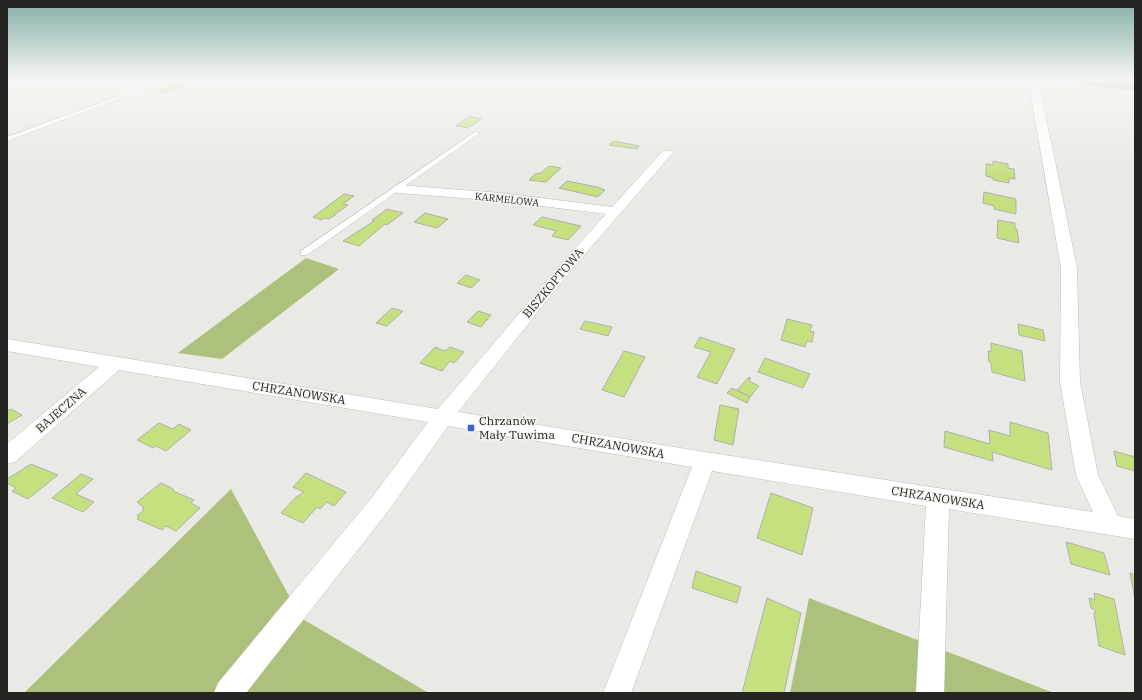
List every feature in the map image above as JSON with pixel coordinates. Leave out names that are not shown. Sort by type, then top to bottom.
[{"type":"street","points":[[1039,112],[1069,268],[1072,390],[1086,475],[1111,525]]},
{"type":"street","name":"BISZKOPTOWA","points":[[228,693],[381,503],[443,417],[567,266],[667,153]]},
{"type":"street","name":"KARMELOWA","points":[[399,189],[501,198],[615,211]]},
{"type":"street","name":"CHRZANOWSKA","points":[[7,345],[114,364],[705,461],[1135,529]]},
{"type":"street","name":"BAJECZNA","points":[[7,456],[114,364]]},
{"type":"street","points":[[617,693],[705,461]]},
{"type":"street","points":[[930,693],[938,498]]},
{"type":"lane","points":[[7,139],[81,112]]},
{"type":"lane","points":[[304,253],[399,189],[426,167],[477,132]]},
{"type":"shaded area","points":[[306,258],[339,269],[222,359],[178,353]]},
{"type":"shaded area","points":[[231,489],[301,618],[427,692],[426,693],[24,693]]},
{"type":"shaded area","points":[[809,598],[1054,693],[790,693]]},
{"type":"building","points":[[470,116],[481,119],[468,128],[456,126]]},
{"type":"building","points":[[614,141],[639,146],[637,149],[609,145]]},
{"type":"building","points":[[993,161],[1008,164],[1008,168],[1014,169],[1015,179],[1009,178],[1009,183],[993,180],[993,178],[986,176],[986,164],[993,165]]},
{"type":"building","points":[[549,166],[561,168],[546,182],[529,180],[535,174],[541,173]]},
{"type":"building","points":[[567,181],[605,190],[598,197],[559,188]]},
{"type":"building","points":[[984,192],[1016,199],[1016,214],[994,209],[994,206],[983,203]]},
{"type":"building","points":[[344,194],[354,196],[343,204],[348,205],[335,215],[329,219],[324,218],[322,220],[313,217]]},
{"type":"building","points":[[387,209],[403,213],[387,225],[385,224],[359,246],[343,241],[374,221],[372,220]]},
{"type":"building","points":[[425,213],[448,219],[437,228],[414,222]]},
{"type":"building","points":[[542,217],[581,226],[568,240],[552,236],[556,231],[533,225]]},
{"type":"building","points":[[998,220],[1015,223],[1019,243],[997,238]]},
{"type":"building","points":[[466,275],[480,280],[471,288],[457,283]]},
{"type":"building","points":[[392,308],[403,311],[387,326],[376,323]]},
{"type":"building","points":[[478,311],[491,315],[481,327],[467,322]]},
{"type":"building","points":[[787,319],[812,325],[810,331],[814,332],[812,342],[807,341],[805,347],[781,340]]},
{"type":"building","points":[[585,321],[612,327],[608,336],[580,329]]},
{"type":"building","points":[[1018,324],[1043,330],[1045,341],[1019,335]]},
{"type":"building","points":[[700,337],[735,349],[717,384],[697,377],[711,352],[694,347]]},
{"type":"building","points":[[991,343],[1022,351],[1025,381],[992,372],[988,351],[991,352]]},
{"type":"building","points":[[435,347],[445,351],[450,347],[464,352],[454,363],[450,361],[442,371],[420,363]]},
{"type":"building","points":[[624,351],[645,357],[624,397],[602,390]]},
{"type":"building","points":[[765,358],[810,374],[803,388],[758,372]]},
{"type":"building","points":[[749,377],[751,378],[749,381],[759,386],[750,397],[737,390]]},
{"type":"building","points":[[732,388],[750,397],[747,403],[727,393]]},
{"type":"building","points":[[720,405],[739,409],[733,445],[714,440]]},
{"type":"building","points":[[11,409],[22,415],[7,424],[7,411]]},
{"type":"building","points":[[1010,422],[1048,433],[1052,470],[992,452],[993,461],[944,447],[945,431],[990,444],[989,430],[1010,436]]},
{"type":"building","points":[[159,423],[173,429],[179,424],[191,430],[166,451],[156,446],[153,448],[137,440]]},
{"type":"building","points":[[1114,451],[1135,457],[1135,471],[1117,466]]},
{"type":"building","points":[[31,464],[58,475],[28,499],[12,491],[16,488],[7,483],[7,479]]},
{"type":"building","points":[[306,473],[346,492],[334,506],[327,502],[320,509],[317,507],[303,523],[281,513],[296,497],[304,492],[293,487]]},
{"type":"building","points":[[81,474],[93,479],[76,494],[94,502],[83,512],[52,498]]},
{"type":"building","points":[[161,483],[172,488],[174,490],[173,491],[194,500],[191,503],[200,508],[176,531],[166,526],[162,530],[137,519],[139,517],[137,516],[143,511],[143,507],[137,502]]},
{"type":"building","points":[[771,493],[813,508],[802,555],[757,538]]},
{"type":"building","points":[[1066,542],[1104,553],[1110,575],[1071,564]]},
{"type":"building","points":[[696,571],[741,587],[737,603],[692,588]]},
{"type":"building","points":[[1130,573],[1135,575],[1135,599]]},
{"type":"building","points":[[1094,593],[1114,599],[1125,655],[1099,646],[1094,613],[1096,613],[1094,609],[1091,608],[1089,598],[1095,600]]},
{"type":"building","points":[[767,598],[801,613],[784,693],[742,693]]},
{"type":"place","name":"Chrzanów Mały Tuwima","points":[[471,428]]}]
